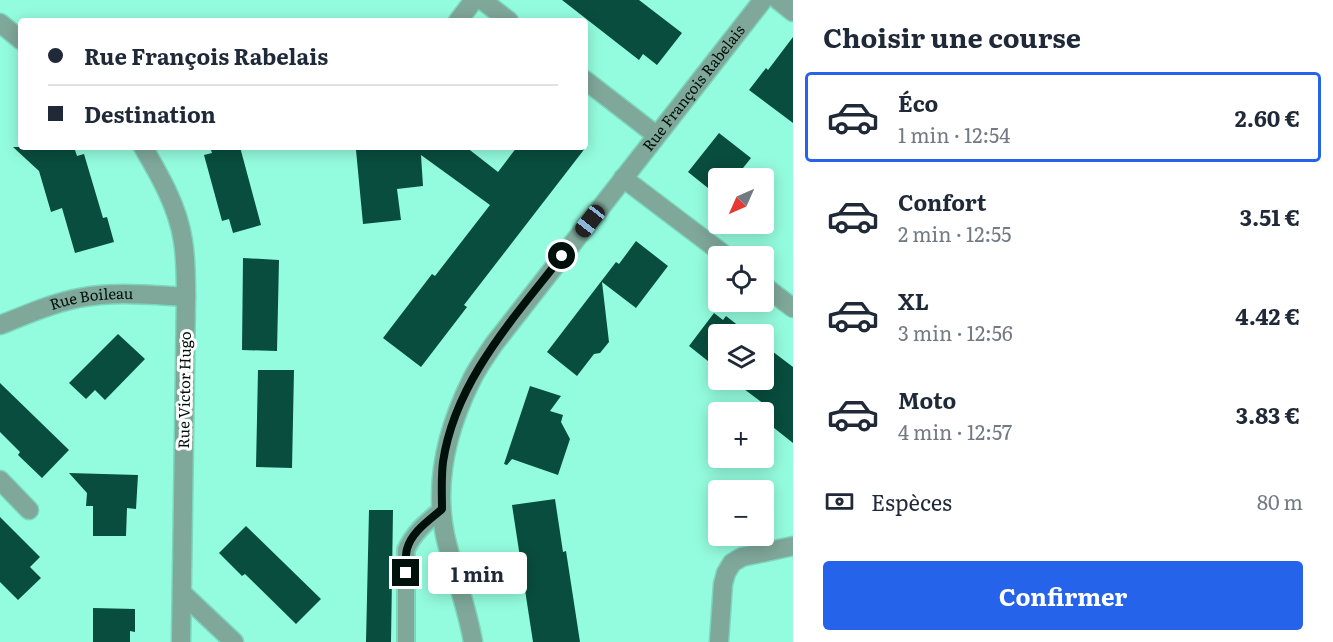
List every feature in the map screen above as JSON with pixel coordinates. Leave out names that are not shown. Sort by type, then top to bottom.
[{"type":"street","points":[[460,18],[474,0]]},
{"type":"street","points":[[482,0],[505,18]]},
{"type":"street","name":"Rue François Rabelais","points":[[473,642],[466,607],[445,533],[442,509],[443,463],[448,439],[473,377],[494,344],[763,0]]},
{"type":"street","points":[[778,0],[793,12]]},
{"type":"street","points":[[0,23],[18,38]]},
{"type":"street","points":[[588,82],[656,135]]},
{"type":"street","name":"Rue Victor Hugo","points":[[145,150],[168,193],[180,228],[186,261],[181,642]]},
{"type":"street","points":[[623,178],[713,246]]},
{"type":"street","name":"Rue Boileau","points":[[0,325],[57,303],[80,298],[121,294],[186,297]]},
{"type":"street","points":[[774,294],[793,308]]},
{"type":"street","points":[[0,480],[29,510]]},
{"type":"street","points":[[718,642],[723,584],[732,563],[742,556],[793,546]]},
{"type":"street","points":[[182,593],[234,642]]},
{"type":"lane","points":[[405,642],[406,550],[419,529],[442,509]]},
{"type":"building","points":[[562,0],[639,0],[682,33],[657,65],[643,54],[639,60]]},
{"type":"building","points":[[793,37],[793,123],[749,90],[766,68],[768,70]]},
{"type":"building","points":[[719,133],[751,158],[743,168],[708,168],[708,188],[688,172]]},
{"type":"building","points":[[13,147],[18,147],[18,150],[75,150],[77,156],[84,154],[103,218],[107,217],[114,242],[75,253],[62,208],[51,212],[39,171]]},
{"type":"building","points":[[211,150],[241,150],[261,225],[233,233],[229,219],[222,221],[204,155],[212,153]]},
{"type":"building","points":[[356,150],[470,150],[498,172],[515,150],[584,150],[464,305],[467,307],[421,367],[383,338],[432,274],[435,276],[490,205],[421,155],[423,186],[397,189],[401,220],[363,224]]},
{"type":"building","points":[[636,241],[668,266],[636,308],[602,282],[609,342],[600,353],[594,354],[577,376],[547,352],[616,262],[619,264]]},
{"type":"building","points":[[243,258],[279,260],[277,351],[242,350]]},
{"type":"building","points":[[714,313],[723,320],[726,316],[736,324],[708,324],[708,361],[689,346]]},
{"type":"building","points":[[118,334],[145,359],[105,400],[95,390],[86,399],[69,383]]},
{"type":"building","points":[[774,353],[793,367],[793,443],[774,428],[774,402],[761,402],[745,390],[774,390]]},
{"type":"building","points":[[258,370],[294,370],[292,468],[256,467]]},
{"type":"building","points":[[0,383],[69,450],[42,478],[18,455],[20,452],[0,432]]},
{"type":"building","points":[[530,386],[561,396],[550,411],[563,415],[561,422],[570,439],[558,475],[512,459],[507,465],[504,464]]},
{"type":"building","points":[[69,473],[138,475],[136,509],[127,508],[126,536],[93,536],[93,506],[86,506],[87,493]]},
{"type":"building","points":[[555,499],[563,552],[566,551],[580,642],[533,642],[512,505]]},
{"type":"building","points":[[369,510],[393,510],[391,642],[366,642]]},
{"type":"building","points":[[0,517],[40,557],[30,567],[41,578],[18,600],[0,582]]},
{"type":"building","points":[[246,526],[321,599],[296,624],[245,574],[242,576],[219,553]]},
{"type":"building","points":[[93,608],[135,609],[135,632],[130,631],[130,642],[93,642]]},
{"type":"route","points":[[406,573],[406,550],[411,540],[419,529],[442,509],[443,463],[448,439],[473,377],[494,344],[562,256]]}]
